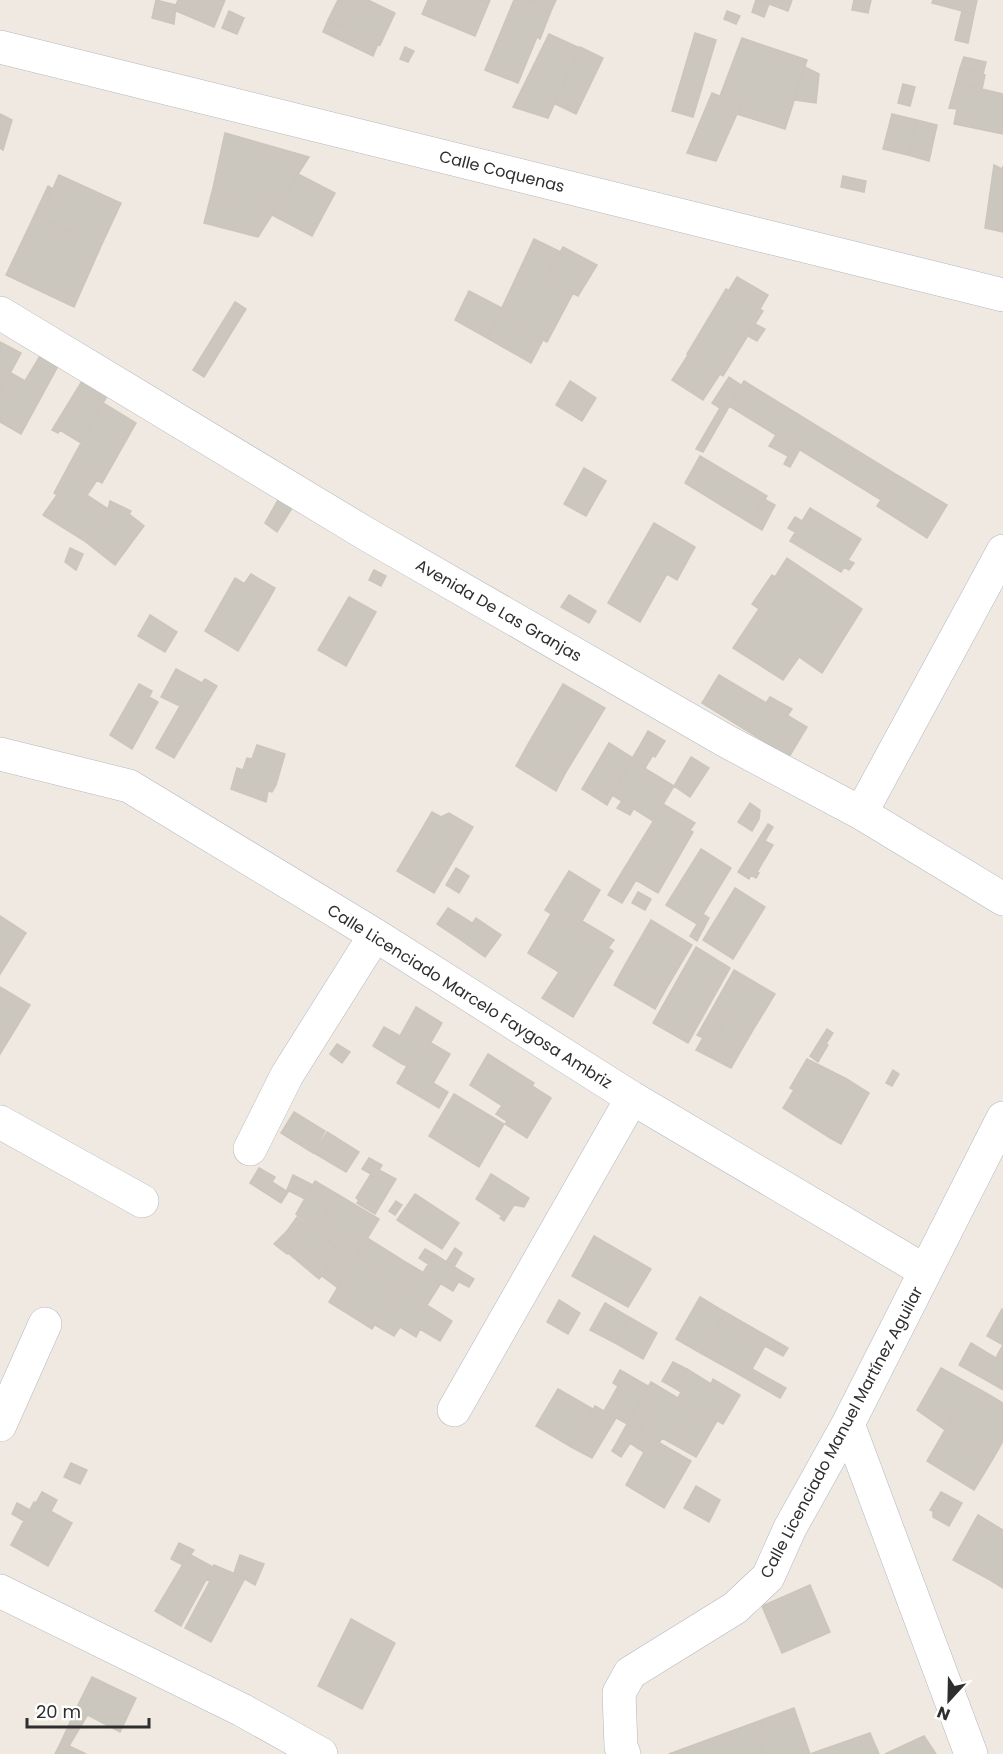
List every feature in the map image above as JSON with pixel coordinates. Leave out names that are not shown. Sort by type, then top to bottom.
[{"type":"street","name":"Calle Coquenas","points":[[0,47],[1003,295]]},
{"type":"street","name":"Avenida De Las Granjas","points":[[0,313],[379,541],[726,741],[861,813],[1003,899]]},
{"type":"street","points":[[861,813],[1003,551]]},
{"type":"street","name":"Calle Licenciado Marcelo Faygosa Ambriz","points":[[0,754],[129,786],[375,934],[632,1098],[925,1271]]},
{"type":"street","points":[[250,1149],[287,1075],[375,934]]},
{"type":"street","points":[[454,1410],[632,1098]]},
{"type":"street","name":"Calle Licenciado Manuel Martínez Aguilar","points":[[624,1754],[621,1747],[619,1693],[630,1673],[735,1608],[768,1577],[790,1528],[848,1424],[1003,1118]]},
{"type":"street","points":[[0,1122],[142,1201]]},
{"type":"street","points":[[0,1425],[45,1324]]},
{"type":"street","points":[[848,1424],[971,1754]]},
{"type":"street","points":[[0,1591],[242,1710],[321,1754]]},
{"type":"building","points":[[156,0],[176,5],[174,24],[152,18]]},
{"type":"building","points":[[178,0],[225,0],[214,27],[174,10]]},
{"type":"building","points":[[338,0],[368,0],[395,13],[380,45],[328,20]]},
{"type":"building","points":[[428,0],[490,0],[475,36],[422,14]]},
{"type":"building","points":[[514,0],[526,0],[551,11],[540,39],[537,37],[518,83],[485,70]]},
{"type":"building","points":[[526,0],[556,0],[551,11]]},
{"type":"building","points":[[756,0],[769,4],[764,17],[752,12]]},
{"type":"building","points":[[758,0],[792,0],[788,11]]},
{"type":"building","points":[[854,0],[871,0],[868,13],[852,10]]},
{"type":"building","points":[[933,0],[977,0],[974,14],[932,3]]},
{"type":"building","points":[[229,11],[244,18],[237,34],[222,28]]},
{"type":"building","points":[[727,11],[740,16],[736,24],[724,19]]},
{"type":"building","points":[[962,11],[974,14],[968,43],[955,40]]},
{"type":"building","points":[[328,20],[378,44],[373,56],[323,32]]},
{"type":"building","points":[[695,33],[716,40],[693,117],[672,111]]},
{"type":"building","points":[[549,34],[580,48],[548,118],[513,107]]},
{"type":"building","points":[[742,38],[807,60],[785,129],[737,114],[741,105],[720,96]]},
{"type":"building","points":[[405,47],[414,51],[408,62],[400,59]]},
{"type":"building","points":[[580,47],[603,58],[576,114],[555,104]]},
{"type":"building","points":[[964,57],[986,62],[983,74],[960,68]]},
{"type":"building","points":[[805,67],[819,74],[816,103],[794,100]]},
{"type":"building","points":[[960,68],[985,75],[982,89],[956,83]]},
{"type":"building","points":[[956,83],[1003,94],[1003,134],[954,124],[957,109],[949,108]]},
{"type":"building","points":[[903,84],[915,87],[910,106],[898,103]]},
{"type":"building","points":[[712,93],[741,105],[716,161],[687,153]]},
{"type":"building","points":[[0,114],[12,120],[3,150],[0,148]]},
{"type":"building","points":[[892,114],[917,120],[908,155],[883,149]]},
{"type":"building","points":[[917,120],[937,125],[929,161],[908,155]]},
{"type":"building","points":[[225,133],[309,157],[279,204],[213,188]]},
{"type":"building","points":[[994,165],[1002,169],[1003,166],[1003,232],[985,228]]},
{"type":"building","points":[[298,174],[335,193],[312,236],[272,215]]},
{"type":"building","points":[[59,175],[121,203],[101,246],[40,218]]},
{"type":"building","points":[[843,176],[866,181],[864,192],[841,187]]},
{"type":"building","points":[[48,186],[53,189],[41,217],[35,214]]},
{"type":"building","points":[[213,188],[279,204],[258,237],[204,223]]},
{"type":"building","points":[[35,214],[101,246],[74,307],[6,275]]},
{"type":"building","points":[[534,239],[559,251],[545,279],[573,293],[547,342],[543,340],[544,338],[499,314]]},
{"type":"building","points":[[563,247],[597,265],[578,296],[545,279]]},
{"type":"building","points":[[737,277],[768,295],[760,309],[729,290]]},
{"type":"building","points":[[726,289],[763,311],[723,376],[687,354]]},
{"type":"building","points":[[469,291],[502,308],[487,338],[455,320]]},
{"type":"building","points":[[235,302],[246,309],[204,377],[193,370]]},
{"type":"building","points":[[499,314],[544,338],[531,363],[487,338]]},
{"type":"building","points":[[755,324],[765,329],[757,341],[748,336]]},
{"type":"building","points":[[0,342],[21,353],[0,392]]},
{"type":"building","points":[[688,355],[720,374],[703,400],[672,380]]},
{"type":"building","points":[[40,356],[58,366],[21,434],[0,422],[0,392],[11,373],[25,381]]},
{"type":"building","points":[[729,377],[741,385],[726,412],[712,403]]},
{"type":"building","points":[[82,381],[107,396],[81,443],[60,430],[58,433],[52,430]]},
{"type":"building","points":[[570,381],[596,398],[582,421],[556,405]]},
{"type":"building","points":[[744,381],[897,475],[881,500],[729,406]]},
{"type":"building","points":[[103,403],[136,423],[102,483],[69,465]]},
{"type":"building","points":[[720,408],[726,412],[703,452],[696,449]]},
{"type":"building","points":[[776,435],[800,449],[790,467],[784,464],[788,456],[769,446]]},
{"type":"building","points":[[700,456],[767,496],[750,523],[685,483]]},
{"type":"building","points":[[69,465],[97,480],[87,495],[108,509],[86,542],[43,515],[57,495],[54,493]]},
{"type":"building","points":[[584,468],[606,481],[586,516],[564,504]]},
{"type":"building","points":[[897,475],[947,505],[927,538],[877,506]]},
{"type":"building","points":[[764,499],[775,505],[762,530],[750,523]]},
{"type":"building","points":[[278,500],[292,508],[277,532],[265,523]]},
{"type":"building","points":[[110,501],[131,511],[129,514],[144,526],[115,565],[86,542],[108,509]]},
{"type":"building","points":[[810,508],[861,539],[848,560],[854,563],[849,570],[844,567],[841,572],[790,541]]},
{"type":"building","points":[[795,517],[802,521],[795,532],[788,528]]},
{"type":"building","points":[[654,523],[695,547],[677,580],[667,574],[640,622],[608,603]]},
{"type":"building","points":[[70,548],[83,554],[76,570],[65,562]]},
{"type":"building","points":[[787,558],[862,609],[822,673],[799,657],[783,680],[733,648],[759,609],[752,604],[772,575],[775,577]]},
{"type":"building","points":[[374,570],[386,576],[381,586],[369,580]]},
{"type":"building","points":[[251,574],[275,588],[269,599],[244,584]]},
{"type":"building","points":[[235,578],[269,599],[238,651],[205,631]]},
{"type":"building","points":[[569,595],[596,611],[589,623],[561,607]]},
{"type":"building","points":[[349,597],[376,612],[346,666],[318,650]]},
{"type":"building","points":[[150,615],[177,632],[165,652],[138,636]]},
{"type":"building","points":[[176,669],[202,683],[205,679],[217,686],[174,758],[156,748],[180,706],[161,697]]},
{"type":"building","points":[[719,675],[807,727],[789,757],[702,703]]},
{"type":"building","points":[[139,684],[152,691],[149,697],[158,702],[132,749],[110,735]]},
{"type":"building","points":[[563,684],[605,708],[566,772],[527,746]]},
{"type":"building","points":[[770,697],[792,709],[787,716],[766,703]]},
{"type":"building","points":[[648,731],[665,741],[655,757],[639,747]]},
{"type":"building","points":[[609,743],[633,758],[607,805],[582,789]]},
{"type":"building","points":[[257,745],[285,754],[276,785],[272,792],[268,791],[266,802],[231,789],[237,768],[243,770],[247,758],[252,759]]},
{"type":"building","points":[[527,746],[566,772],[556,791],[516,766]]},
{"type":"building","points":[[639,747],[653,755],[645,768],[631,760]]},
{"type":"building","points":[[691,757],[709,768],[690,797],[674,786]]},
{"type":"building","points":[[631,760],[674,786],[653,821],[612,795]]},
{"type":"building","points":[[622,801],[634,808],[630,815],[617,808]]},
{"type":"building","points":[[750,803],[760,810],[759,819],[752,831],[738,822]]},
{"type":"building","points":[[663,804],[695,823],[690,830],[659,812]]},
{"type":"building","points":[[432,812],[441,817],[449,813],[473,827],[434,893],[397,871]]},
{"type":"building","points":[[659,812],[693,832],[658,893],[622,872]]},
{"type":"building","points":[[768,824],[773,827],[765,841],[773,845],[757,872],[759,873],[756,878],[751,875],[749,879],[738,872]]},
{"type":"building","points":[[701,849],[731,868],[697,924],[666,905]]},
{"type":"building","points":[[456,868],[469,876],[459,893],[446,885]]},
{"type":"building","points":[[569,871],[600,890],[582,921],[614,940],[608,948],[545,910]]},
{"type":"building","points":[[622,872],[636,880],[622,903],[608,895]]},
{"type":"building","points":[[735,888],[765,907],[733,959],[703,940]]},
{"type":"building","points":[[638,892],[651,899],[645,910],[632,903]]},
{"type":"building","points":[[448,908],[472,923],[461,940],[437,924]]},
{"type":"building","points":[[551,914],[613,951],[573,1017],[542,998],[559,972],[528,953]]},
{"type":"building","points":[[703,914],[709,918],[697,941],[690,936]]},
{"type":"building","points":[[0,916],[26,933],[0,974]]},
{"type":"building","points":[[476,918],[501,935],[485,957],[461,940]]},
{"type":"building","points":[[651,920],[692,945],[666,989],[625,965]]},
{"type":"building","points":[[696,947],[730,968],[688,1043],[653,1023]]},
{"type":"building","points":[[625,965],[666,989],[655,1009],[614,985]]},
{"type":"building","points":[[734,970],[775,994],[753,1030],[727,1017],[715,1040],[699,1032]]},
{"type":"building","points":[[0,987],[30,1005],[0,1054]]},
{"type":"building","points":[[416,1007],[442,1023],[431,1042],[419,1036],[402,1064],[373,1046],[384,1027],[400,1036]]},
{"type":"building","points":[[727,1017],[753,1030],[739,1054],[715,1040]]},
{"type":"building","points":[[827,1029],[833,1033],[826,1044],[820,1040]]},
{"type":"building","points":[[699,1032],[739,1054],[731,1068],[696,1050],[703,1038],[697,1035]]},
{"type":"building","points":[[419,1036],[450,1054],[433,1083],[448,1092],[439,1108],[397,1083],[407,1066],[402,1064]]},
{"type":"building","points":[[820,1040],[828,1045],[818,1062],[810,1056]]},
{"type":"building","points":[[337,1044],[350,1052],[342,1063],[330,1054]]},
{"type":"building","points":[[488,1054],[534,1083],[515,1114],[470,1085]]},
{"type":"building","points":[[807,1059],[845,1078],[828,1108],[842,1116],[830,1138],[783,1108],[794,1090],[790,1088]]},
{"type":"building","points":[[893,1070],[899,1074],[892,1086],[886,1083]]},
{"type":"building","points":[[845,1078],[869,1093],[841,1144],[830,1138],[842,1116],[828,1108]]},
{"type":"building","points":[[532,1086],[551,1098],[527,1138],[505,1124],[507,1121],[496,1114],[501,1107],[515,1114]]},
{"type":"building","points":[[454,1094],[504,1124],[479,1167],[429,1136]]},
{"type":"building","points":[[294,1112],[325,1131],[313,1153],[281,1133]]},
{"type":"building","points":[[327,1132],[359,1152],[346,1172],[314,1153]]},
{"type":"building","points":[[369,1158],[382,1165],[379,1170],[396,1179],[375,1214],[357,1203],[359,1200],[356,1198],[371,1174],[362,1169]]},
{"type":"building","points":[[259,1168],[275,1177],[272,1182],[288,1192],[281,1203],[250,1183]]},
{"type":"building","points":[[491,1174],[529,1198],[524,1207],[514,1205],[504,1221],[500,1218],[502,1216],[476,1199]]},
{"type":"building","points":[[293,1175],[313,1185],[305,1199],[287,1190]]},
{"type":"building","points":[[315,1181],[337,1194],[316,1230],[296,1214]]},
{"type":"building","points":[[337,1194],[379,1219],[353,1262],[337,1248],[342,1240],[319,1225]]},
{"type":"building","points":[[415,1194],[459,1223],[442,1249],[397,1220]]},
{"type":"building","points":[[396,1201],[402,1205],[395,1215],[389,1211]]},
{"type":"building","points":[[297,1217],[340,1251],[329,1267],[287,1231]]},
{"type":"building","points":[[319,1225],[342,1240],[337,1248],[316,1230]]},
{"type":"building","points":[[287,1231],[298,1241],[287,1254],[274,1244]]},
{"type":"building","points":[[594,1236],[651,1269],[628,1307],[572,1276]]},
{"type":"building","points":[[367,1238],[407,1263],[393,1284],[354,1260]]},
{"type":"building","points":[[298,1241],[329,1267],[319,1279],[288,1253]]},
{"type":"building","points":[[455,1248],[462,1253],[454,1267],[446,1262]]},
{"type":"building","points":[[425,1249],[434,1254],[428,1264],[419,1258]]},
{"type":"building","points":[[340,1251],[353,1262],[338,1288],[322,1276]]},
{"type":"building","points":[[434,1254],[464,1273],[453,1291],[423,1273]]},
{"type":"building","points":[[354,1260],[398,1287],[372,1329],[329,1302]]},
{"type":"building","points":[[407,1263],[441,1283],[427,1305],[393,1284]]},
{"type":"building","points":[[464,1273],[474,1279],[469,1287],[459,1282]]},
{"type":"building","points":[[398,1287],[452,1321],[440,1341],[420,1329],[416,1337],[400,1327],[394,1336],[375,1325]]},
{"type":"building","points":[[700,1297],[725,1312],[702,1354],[676,1339]]},
{"type":"building","points":[[559,1300],[580,1313],[568,1334],[547,1322]]},
{"type":"building","points":[[605,1303],[629,1317],[615,1343],[590,1330]]},
{"type":"building","points":[[1003,1310],[1003,1345],[987,1336]]},
{"type":"building","points":[[725,1312],[788,1348],[783,1356],[765,1346],[752,1369],[786,1388],[780,1398],[733,1371],[751,1339],[721,1321]]},
{"type":"building","points":[[629,1317],[657,1333],[643,1359],[615,1343]]},
{"type":"building","points":[[721,1321],[751,1339],[733,1371],[702,1354]]},
{"type":"building","points":[[971,1343],[996,1358],[984,1379],[959,1365]]},
{"type":"building","points":[[1003,1345],[1003,1390],[984,1379]]},
{"type":"building","points":[[673,1362],[687,1369],[676,1389],[662,1381]]},
{"type":"building","points":[[941,1368],[986,1393],[975,1410],[962,1402],[945,1430],[917,1410]]},
{"type":"building","points":[[687,1369],[711,1384],[713,1379],[740,1395],[723,1424],[678,1398],[681,1392],[676,1389]]},
{"type":"building","points":[[620,1370],[648,1386],[627,1424],[604,1411],[618,1386],[613,1383]]},
{"type":"building","points":[[651,1382],[693,1407],[671,1443],[662,1438],[659,1443],[639,1431],[651,1408],[639,1402]]},
{"type":"building","points":[[558,1389],[593,1409],[571,1447],[536,1426]]},
{"type":"building","points":[[986,1393],[1003,1403],[1003,1441],[994,1457],[945,1430],[962,1402],[975,1410]]},
{"type":"building","points":[[639,1402],[651,1408],[639,1431],[627,1424]]},
{"type":"building","points":[[595,1406],[616,1418],[592,1458],[571,1447]]},
{"type":"building","points":[[693,1407],[717,1421],[696,1457],[671,1443]]},
{"type":"building","points":[[627,1424],[644,1434],[637,1448],[630,1443],[621,1457],[612,1451]]},
{"type":"building","points":[[945,1430],[994,1457],[974,1490],[927,1461]]},
{"type":"building","points":[[644,1434],[691,1461],[664,1508],[626,1485],[644,1452],[637,1448]]},
{"type":"building","points":[[71,1463],[87,1470],[80,1484],[64,1477]]},
{"type":"building","points":[[696,1486],[720,1500],[709,1522],[684,1508]]},
{"type":"building","points":[[42,1492],[57,1500],[51,1511],[36,1503]]},
{"type":"building","points":[[941,1492],[962,1503],[949,1526],[933,1517],[933,1511],[930,1510]]},
{"type":"building","points":[[34,1502],[72,1523],[48,1566],[11,1545]]},
{"type":"building","points":[[17,1503],[30,1510],[24,1521],[12,1514]]},
{"type":"building","points":[[978,1515],[1003,1530],[1003,1558],[990,1580],[953,1560]]},
{"type":"building","points":[[179,1543],[194,1550],[183,1565],[171,1559]]},
{"type":"building","points":[[189,1554],[213,1567],[181,1626],[155,1611]]},
{"type":"building","points":[[240,1555],[264,1564],[255,1585],[234,1573]]},
{"type":"building","points":[[1003,1558],[1003,1588],[990,1580]]},
{"type":"building","points":[[214,1565],[245,1578],[211,1642],[185,1628],[210,1581],[206,1580]]},
{"type":"building","points":[[810,1585],[830,1632],[782,1653],[762,1606]]},
{"type":"building","points":[[351,1619],[395,1643],[362,1709],[318,1686]]},
{"type":"building","points":[[92,1677],[136,1698],[120,1732],[76,1709]]},
{"type":"building","points":[[794,1708],[810,1754],[763,1754],[759,1743],[766,1742],[759,1721]]},
{"type":"building","points":[[76,1709],[87,1716],[69,1746],[61,1742]]},
{"type":"building","points":[[759,1721],[766,1742],[759,1743],[763,1754],[669,1754]]},
{"type":"building","points":[[870,1733],[879,1754],[810,1754]]},
{"type":"building","points":[[924,1736],[936,1754],[885,1754]]},
{"type":"building","points":[[61,1742],[69,1746],[86,1754],[55,1754]]}]
